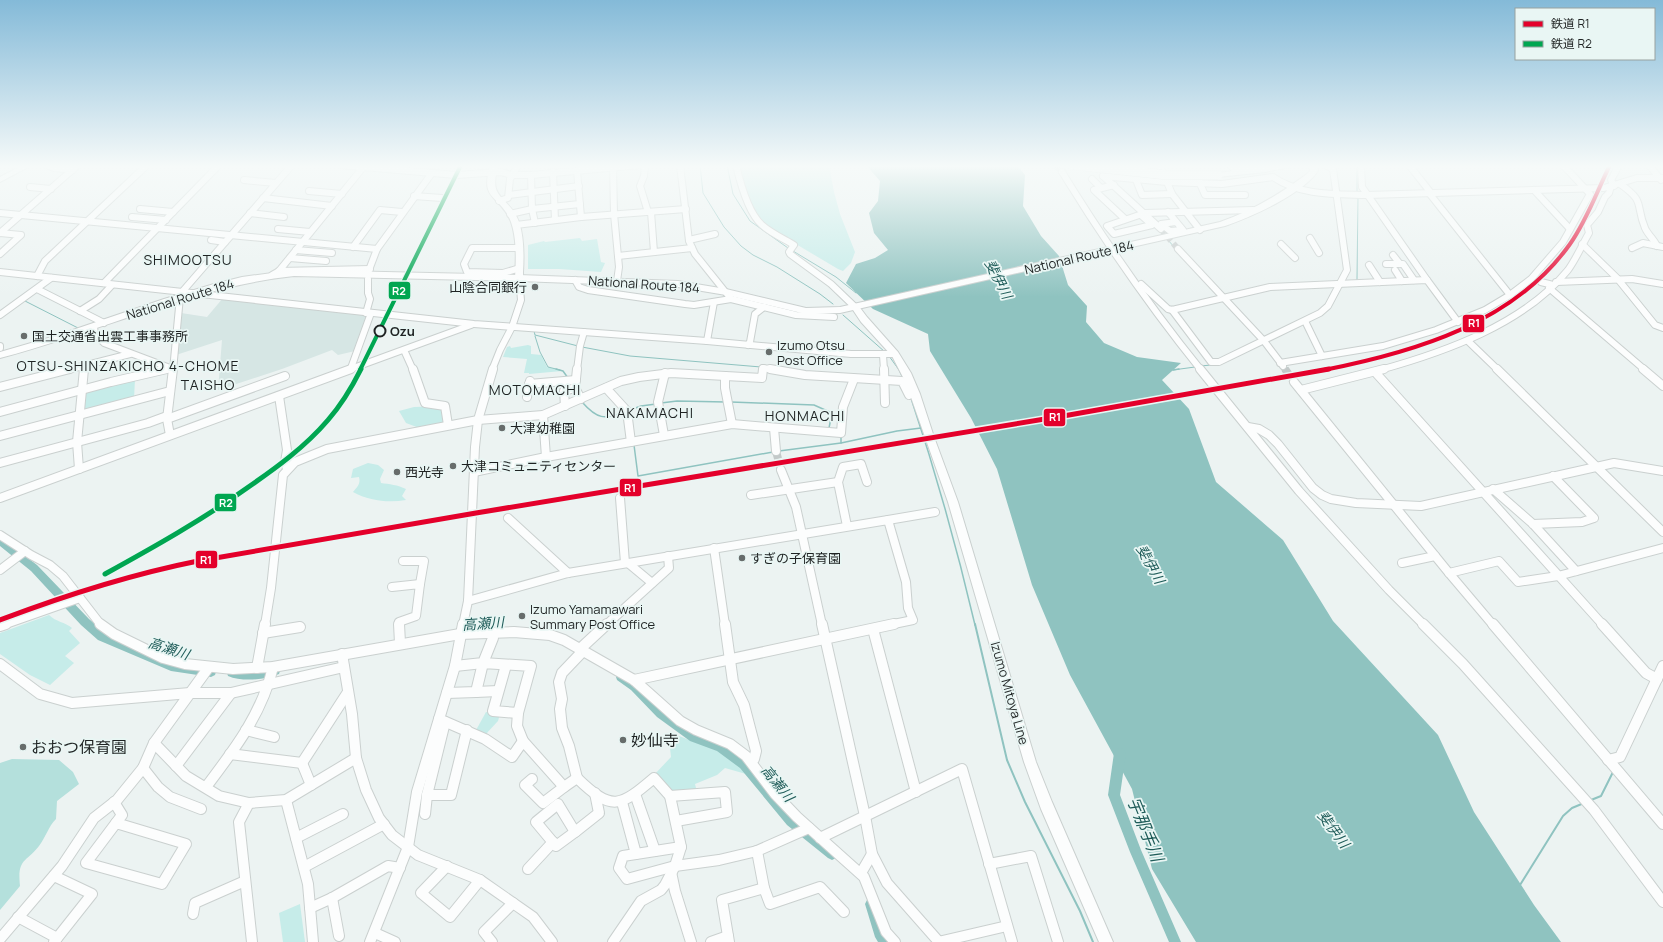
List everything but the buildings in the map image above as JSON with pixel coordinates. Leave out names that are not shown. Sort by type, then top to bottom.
[{"type":"highway","name":"National Route 184","points":[[0,355],[44,344],[184,294],[275,273],[411,276],[519,273],[575,280],[678,284],[806,311],[827,311],[858,307],[1200,230],[1222,224],[1244,209]]},
{"type":"main road","points":[[506,209],[516,225],[519,273]]},
{"type":"main road","name":"Izumo Mitoya Line","points":[[858,307],[865,322],[895,354],[908,378],[955,510],[1030,762],[1046,804],[1106,942]]},
{"type":"street","points":[[0,233],[27,209]]},
{"type":"street","points":[[37,276],[44,262],[101,209]]},
{"type":"street","points":[[140,209],[173,212]]},
{"type":"street","points":[[104,283],[176,209]]},
{"type":"street","points":[[170,435],[167,417],[178,324],[184,294],[254,209]]},
{"type":"street","points":[[275,273],[290,258],[329,209]]},
{"type":"street","points":[[275,273],[370,270],[376,249],[404,209]]},
{"type":"street","points":[[510,214],[532,209],[535,223]]},
{"type":"street","points":[[556,209],[556,220]]},
{"type":"street","points":[[580,209],[581,217]]},
{"type":"street","points":[[614,209],[619,267],[617,281]]},
{"type":"street","points":[[649,209],[654,252]]},
{"type":"street","points":[[516,225],[581,217],[686,209],[689,240],[692,248],[695,254],[728,295],[764,307],[807,316],[834,317]]},
{"type":"street","points":[[751,209],[761,225],[794,244],[790,254],[831,284],[858,307]]},
{"type":"street","points":[[1085,209],[1111,250],[1193,360],[1299,491],[1389,590],[1463,664],[1594,810],[1663,902]]},
{"type":"street","points":[[1114,209],[1125,219]]},
{"type":"street","points":[[1138,209],[1161,229]]},
{"type":"street","points":[[1143,214],[1152,225],[1114,234],[1107,226],[1143,214],[1206,209]]},
{"type":"street","points":[[1125,268],[1168,309],[1172,310],[1211,362],[1218,362],[1264,342],[1305,321],[1328,306],[1342,283],[1347,270],[1338,209]]},
{"type":"street","points":[[1377,209],[1458,322]]},
{"type":"street","points":[[1443,209],[1510,295]]},
{"type":"street","points":[[1552,209],[1570,229]]},
{"type":"street","points":[[1178,249],[1264,342],[1282,365],[1322,356],[1383,346],[1436,330],[1485,310],[1536,281],[1563,242],[1581,209]]},
{"type":"street","points":[[1301,390],[1375,372],[1468,341],[1519,314],[1553,285],[1575,261],[1589,232],[1587,225],[1599,209]]},
{"type":"street","points":[[1641,209],[1641,216],[1647,231],[1660,247]]},
{"type":"street","points":[[353,247],[380,210],[402,212]]},
{"type":"street","points":[[1184,211],[1200,230]]},
{"type":"street","points":[[1168,212],[1176,222]]},
{"type":"street","points":[[0,213],[376,249]]},
{"type":"street","points":[[250,213],[284,216]]},
{"type":"street","points":[[132,217],[166,220]]},
{"type":"street","points":[[278,229],[310,232]]},
{"type":"street","points":[[0,233],[21,235],[0,254]]},
{"type":"street","points":[[689,240],[715,234]]},
{"type":"street","points":[[1310,238],[1319,253]]},
{"type":"street","points":[[211,240],[225,242]]},
{"type":"street","points":[[1632,248],[1635,245],[1642,243],[1660,247]]},
{"type":"street","points":[[1281,244],[1295,258]]},
{"type":"street","points":[[1582,244],[1617,278],[1655,325],[1663,328]]},
{"type":"street","points":[[425,814],[427,795],[447,693],[455,666],[460,634],[468,601],[478,420],[489,379],[500,350],[512,327],[521,300],[519,273],[467,272],[464,264],[472,248],[518,248]]},
{"type":"street","points":[[618,256],[692,248]]},
{"type":"street","points":[[296,250],[332,253]]},
{"type":"street","points":[[1394,255],[1414,280]]},
{"type":"street","points":[[290,258],[326,261]]},
{"type":"street","points":[[295,269],[303,259]]},
{"type":"street","points":[[1386,264],[1400,264]]},
{"type":"street","points":[[1369,265],[1380,282]]},
{"type":"street","points":[[1395,270],[1402,281]]},
{"type":"street","points":[[0,272],[104,283],[184,294],[474,324],[707,341],[822,352],[883,355],[895,354]]},
{"type":"street","points":[[0,315],[51,278]]},
{"type":"street","points":[[1536,281],[1553,285],[1617,278],[1645,280],[1663,284]]},
{"type":"street","points":[[351,368],[368,313],[370,300],[368,293],[368,279]]},
{"type":"street","points":[[575,280],[579,287],[588,290],[694,305],[714,302],[728,295]]},
{"type":"street","points":[[1172,310],[1222,297],[1270,287],[1427,280]]},
{"type":"street","points":[[80,311],[99,299],[112,285]]},
{"type":"street","points":[[1553,285],[1663,386]]},
{"type":"street","points":[[37,289],[104,323]]},
{"type":"street","points":[[707,341],[714,302]]},
{"type":"street","points":[[748,345],[750,342],[755,314],[764,307]]},
{"type":"street","points":[[1305,321],[1322,356]]},
{"type":"street","points":[[0,498],[474,324]]},
{"type":"street","points":[[94,327],[95,334],[104,343],[159,365],[172,368]]},
{"type":"street","points":[[581,399],[576,384],[580,346],[584,332]]},
{"type":"street","points":[[1468,341],[1663,532]]},
{"type":"street","points":[[404,350],[410,361],[426,403],[445,406],[448,425]]},
{"type":"street","points":[[0,387],[130,354]]},
{"type":"street","points":[[883,355],[885,403]]},
{"type":"street","points":[[79,469],[77,442],[83,390],[84,365]]},
{"type":"street","points":[[0,412],[172,368]]},
{"type":"street","points":[[257,668],[271,588],[283,475],[295,462],[327,449],[448,425],[478,420],[543,415],[621,382],[665,374],[762,378],[764,368],[805,376],[902,381],[909,395]]},
{"type":"street","points":[[1375,372],[1646,673],[1657,679]]},
{"type":"street","points":[[664,435],[658,402],[665,374]]},
{"type":"street","points":[[0,463],[167,417],[286,376]]},
{"type":"street","points":[[725,376],[725,388],[732,424]]},
{"type":"street","points":[[474,472],[664,435],[732,424],[840,433],[843,407],[854,379]]},
{"type":"street","points":[[527,397],[530,382],[576,384]]},
{"type":"street","points":[[1294,382],[1449,573],[1663,824]]},
{"type":"street","points":[[565,406],[564,391],[576,384]]},
{"type":"street","points":[[606,388],[627,411],[631,442]]},
{"type":"street","points":[[0,436],[170,391]]},
{"type":"street","points":[[279,396],[288,450],[285,462],[287,469]]},
{"type":"street","points":[[543,415],[546,457]]},
{"type":"street","points":[[1248,427],[1256,427],[1264,431],[1274,440],[1311,486],[1322,495],[1335,500],[1395,506],[1421,506],[1482,491],[1614,463],[1663,471]]},
{"type":"street","points":[[774,428],[776,451]]},
{"type":"street","points":[[847,526],[838,482],[843,467],[861,464],[867,482]]},
{"type":"street","points":[[781,470],[796,507],[865,816],[872,854],[887,883],[939,942],[1007,926]]},
{"type":"street","points":[[1533,524],[1582,522],[1594,518],[1553,476]]},
{"type":"street","points":[[751,495],[838,482]]},
{"type":"street","points":[[1493,489],[1533,524],[1576,571]]},
{"type":"street","points":[[620,498],[626,563],[652,583]]},
{"type":"street","points":[[468,601],[568,573],[935,512]]},
{"type":"street","points":[[508,518],[568,573]]},
{"type":"street","points":[[634,680],[913,620],[908,608],[906,582],[888,520]]},
{"type":"street","points":[[0,535],[50,565],[63,576],[100,624],[114,634],[163,658],[185,664],[233,669],[273,667],[400,643],[460,634],[514,632],[550,635],[564,640],[634,680],[680,721],[696,730],[730,744],[751,761],[775,794],[809,828],[861,873],[873,897],[886,932],[895,942]]},
{"type":"street","points":[[714,548],[733,682],[744,705],[756,752],[754,759],[751,761]]},
{"type":"street","points":[[1449,573],[1499,561],[1518,582],[1558,576],[1663,548]]},
{"type":"street","points":[[0,570],[25,551]]},
{"type":"street","points":[[612,942],[641,901],[662,890],[673,869],[681,847],[676,821],[670,796],[654,778],[635,794],[622,802],[617,803],[600,798],[577,778],[569,746],[562,728],[560,709],[562,699],[559,682],[562,673],[582,650],[668,568],[668,556]]},
{"type":"street","points":[[1402,563],[1435,556]]},
{"type":"street","points":[[400,643],[399,622],[416,616],[424,560],[403,561]]},
{"type":"street","points":[[392,587],[420,584]]},
{"type":"street","points":[[0,626],[80,598]]},
{"type":"street","points":[[263,632],[300,627]]},
{"type":"street","points":[[872,629],[916,792]]},
{"type":"street","points":[[476,692],[483,663],[493,638]]},
{"type":"street","points":[[342,654],[352,714],[356,758],[366,790],[384,824],[392,835],[418,855],[480,880],[533,917],[552,942]]},
{"type":"street","points":[[455,666],[483,663],[531,666],[518,713],[517,726],[523,741],[564,787]]},
{"type":"street","points":[[0,664],[40,694],[72,703],[190,694],[231,693],[344,667]]},
{"type":"street","points":[[506,665],[493,711],[518,713]]},
{"type":"street","points":[[1608,760],[1620,757],[1663,666]]},
{"type":"street","points":[[0,939],[54,876],[94,818],[114,802],[143,768],[154,743],[208,667]]},
{"type":"street","points":[[206,787],[256,715],[270,683],[273,667]]},
{"type":"street","points":[[447,693],[498,691]]},
{"type":"street","points":[[302,763],[348,692]]},
{"type":"street","points":[[176,766],[231,693]]},
{"type":"street","points":[[442,721],[485,738],[512,757],[523,741]]},
{"type":"street","points":[[395,942],[373,938],[408,847],[417,792],[442,721]]},
{"type":"street","points":[[246,730],[274,737]]},
{"type":"street","points":[[427,795],[451,795],[466,730]]},
{"type":"street","points":[[154,743],[186,776],[219,796],[249,803],[286,800],[356,758]]},
{"type":"street","points":[[230,754],[302,763]]},
{"type":"street","points":[[302,763],[311,785]]},
{"type":"street","points":[[143,768],[158,787],[170,797],[201,809]]},
{"type":"street","points":[[820,838],[962,769],[1012,942]]},
{"type":"street","points":[[532,779],[525,785],[543,803],[577,778]]},
{"type":"street","points":[[670,796],[725,792],[726,812],[676,821]]},
{"type":"street","points":[[575,832],[558,804],[536,822],[556,846],[575,832],[600,813],[594,793]]},
{"type":"street","points":[[635,794],[655,851]]},
{"type":"street","points":[[286,800],[308,884],[313,942]]},
{"type":"street","points":[[114,802],[122,815],[116,823],[86,864],[162,884],[186,844],[116,823]]},
{"type":"street","points":[[622,802],[636,854]]},
{"type":"street","points":[[249,803],[240,822],[252,942]]},
{"type":"street","points":[[296,838],[343,814]]},
{"type":"street","points":[[304,867],[384,824]]},
{"type":"street","points":[[681,847],[623,856],[619,868],[627,879],[719,860],[757,850],[809,828]]},
{"type":"street","points":[[528,869],[553,842]]},
{"type":"street","points":[[757,850],[764,888],[770,904],[820,887],[844,912]]},
{"type":"street","points":[[861,873],[872,854]]},
{"type":"street","points":[[989,864],[1031,856],[1058,942]]},
{"type":"street","points":[[310,908],[332,898],[388,866],[400,868]]},
{"type":"street","points":[[447,866],[421,893],[450,917],[480,880]]},
{"type":"street","points":[[673,869],[675,890],[691,942]]},
{"type":"street","points":[[18,917],[55,940],[92,894],[54,876]]},
{"type":"street","points":[[193,914],[196,903],[245,881]]},
{"type":"street","points":[[711,942],[729,939],[722,900],[764,888]]},
{"type":"street","points":[[332,898],[339,936]]},
{"type":"street","points":[[492,942],[484,932],[513,903]]},
{"type":"shaded area","points":[[753,209],[839,209],[855,252],[851,263],[843,271],[838,269],[774,231],[762,221]]},
{"type":"shaded area","points":[[580,238],[582,241],[597,239],[601,262],[605,263],[601,272],[559,269],[528,269],[528,245],[544,241]]},
{"type":"shaded area","points":[[223,298],[368,315],[355,351],[338,355],[332,350],[282,369],[218,390],[222,340],[176,355],[181,313],[207,317]]},
{"type":"shaded area","points":[[528,345],[531,346],[531,354],[541,355],[547,367],[562,371],[529,374],[524,373],[527,359],[503,357],[507,347],[510,346],[511,348]]},
{"type":"shaded area","points":[[135,379],[134,399],[83,413],[85,391]]},
{"type":"shaded area","points":[[444,406],[447,423],[422,429],[406,423],[399,411],[414,407]]},
{"type":"shaded area","points":[[368,463],[378,465],[384,470],[380,479],[381,483],[406,489],[402,496],[406,500],[379,500],[353,492],[358,485],[359,477],[351,478],[353,469]]},
{"type":"shaded area","points":[[49,615],[72,628],[69,631],[80,643],[65,656],[74,663],[50,685],[30,675],[0,654],[0,633]]},
{"type":"shaded area","points":[[486,712],[500,714],[498,721],[485,735],[475,732]]},
{"type":"shaded area","points":[[674,734],[692,741],[694,738],[717,747],[737,759],[749,770],[746,774],[725,768],[717,775],[695,784],[697,792],[671,793],[655,774],[671,757],[669,739]]},
{"type":"shaded area","points":[[12,759],[59,760],[73,772],[79,784],[57,801],[56,819],[39,846],[21,866],[19,877],[20,886],[0,910],[0,763]]},
{"type":"shaded area","points":[[300,904],[305,942],[283,942],[279,913]]},
{"type":"water","name":"斐伊川","points":[[872,209],[1025,209],[1041,236],[1059,256],[1068,285],[1087,306],[1086,322],[1104,343],[1137,357],[1181,363],[1162,380],[1189,409],[1216,482],[1283,540],[1333,621],[1438,735],[1474,812],[1534,905],[1561,942],[1196,942],[1152,869],[1132,789],[1070,675],[1032,585],[997,469],[971,418],[930,351],[928,334],[873,309],[846,283],[856,264],[875,258],[888,250],[874,233],[869,213]]},
{"type":"waterway","points":[[713,209],[724,227],[741,246],[753,255],[777,267],[820,294],[833,304]]},
{"type":"waterway","points":[[742,209],[750,221],[788,248]]},
{"type":"waterway","points":[[1357,280],[1358,209]]},
{"type":"waterway","points":[[1167,239],[1176,249]]},
{"type":"waterway","points":[[793,251],[836,277],[856,293]]},
{"type":"waterway","points":[[25,301],[80,329]]},
{"type":"waterway","points":[[843,315],[885,352]]},
{"type":"waterway","points":[[86,331],[93,335]]},
{"type":"waterway","points":[[534,331],[535,335],[578,346]]},
{"type":"waterway","points":[[535,336],[540,352],[548,367],[556,369]]},
{"type":"waterway","points":[[582,347],[630,356],[761,367]]},
{"type":"waterway","points":[[889,356],[899,370]]},
{"type":"waterway","points":[[1201,366],[1211,365]]},
{"type":"waterway","points":[[1286,366],[1289,370]]},
{"type":"waterway","points":[[1179,369],[1173,370],[1195,367]]},
{"type":"waterway","points":[[556,369],[560,370]]},
{"type":"waterway","points":[[556,369],[563,371],[568,378]]},
{"type":"waterway","points":[[899,369],[903,378]]},
{"type":"waterway","points":[[1288,369],[1295,378]]},
{"type":"waterway","points":[[911,398],[921,428]]},
{"type":"waterway","points":[[661,403],[677,401],[726,402]]},
{"type":"waterway","points":[[582,402],[592,412],[601,416],[606,417],[625,412]]},
{"type":"waterway","points":[[731,402],[814,405],[832,413],[829,428]]},
{"type":"waterway","points":[[630,410],[641,406],[656,404]]},
{"type":"waterway","points":[[841,443],[897,431],[921,428]]},
{"type":"waterway","points":[[921,428],[946,511],[975,625]]},
{"type":"waterway","points":[[841,435],[841,443]]},
{"type":"waterway","points":[[779,451],[841,443]]},
{"type":"waterway","points":[[634,445],[638,476],[773,452]]},
{"type":"waterway","name":"高瀬川","points":[[0,541],[34,568],[85,622],[102,637],[171,666],[211,672]]},
{"type":"waterway","points":[[975,624],[1007,760],[1025,802],[1080,911],[1093,942]]},
{"type":"waterway","name":"高瀬川","points":[[232,673],[253,674],[275,671]]},
{"type":"waterway","name":"高瀬川","points":[[621,677],[635,687],[661,713],[694,737],[721,747],[744,764],[791,821],[832,854]]},
{"type":"waterway","name":"宇那手川","points":[[1120,753],[1114,795],[1136,852],[1175,942]]},
{"type":"waterway","points":[[1591,800],[1601,796],[1613,772]]},
{"type":"waterway","points":[[1520,885],[1563,816],[1572,808],[1584,803]]},
{"type":"waterway","name":"高瀬川","points":[[871,904],[879,933],[885,942]]},
{"type":"tunnel","points":[[1161,229],[1178,249]]},
{"type":"tunnel","points":[[1285,369],[1294,382]]},
{"type":"tunnel","points":[[776,451],[781,470]]},
{"type":"rail line","name":"R2","points":[[105,574],[154,547],[218,508],[251,486],[300,449],[315,435],[341,403],[353,385],[439,209]]},
{"type":"rail line","name":"R1","points":[[0,620],[98,585],[198,561],[476,513],[1274,380],[1331,369],[1388,355],[1444,337],[1507,306],[1538,282],[1564,252],[1577,233],[1589,209]]},
{"type":"place","name":"山陰合同銀行","points":[[535,287]]},
{"type":"place","name":"Ozu","points":[[380,331]]},
{"type":"place","name":"国土交通省出雲工事事務所","points":[[24,336]]},
{"type":"place","name":"Izumo Otsu Post Office","points":[[769,352]]},
{"type":"place","name":"大津幼稚園","points":[[502,428]]},
{"type":"place","name":"大津コミュニティセンター","points":[[453,466]]},
{"type":"place","name":"西光寺","points":[[397,472]]},
{"type":"place","name":"すぎの子保育園","points":[[742,558]]},
{"type":"place","name":"Izumo Yamamawari Summary Post Office","points":[[522,616]]},
{"type":"place","name":"妙仙寺","points":[[623,740]]},
{"type":"place","name":"おおつ保育園","points":[[23,747]]},
{"type":"district","name":"SHIMOOTSU","points":[[188,259]]},
{"type":"district","name":"OTSU-SHINZAKICHO 4-CHOME","points":[[128,365]]},
{"type":"district","name":"TAISHO","points":[[208,384]]},
{"type":"district","name":"MOTOMACHI","points":[[535,389]]},
{"type":"district","name":"NAKAMACHI","points":[[650,412]]},
{"type":"district","name":"HONMACHI","points":[[805,415]]}]
